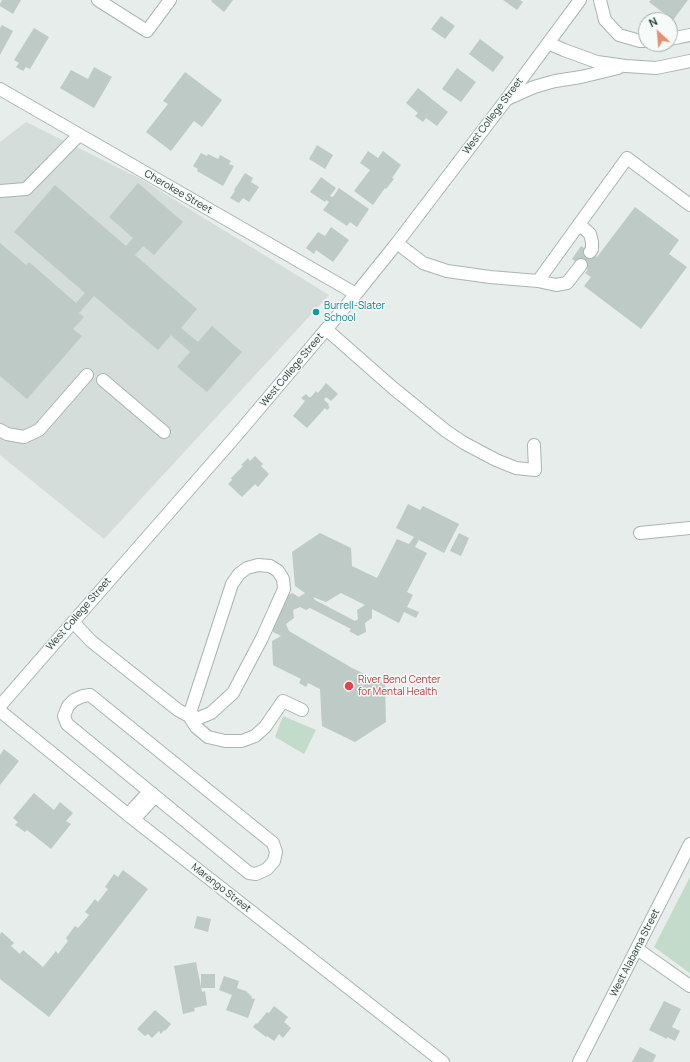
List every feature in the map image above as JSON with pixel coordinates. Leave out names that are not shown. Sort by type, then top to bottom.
[{"type":"street","points":[[98,0],[147,31],[170,0]]},
{"type":"street","name":"West College Street","points":[[0,706],[230,443],[356,294],[397,243],[506,100],[580,0]]},
{"type":"street","points":[[600,0],[605,20],[619,35],[638,40]]},
{"type":"street","points":[[678,37],[690,35]]},
{"type":"street","points":[[548,43],[597,62],[626,66],[656,68],[690,61]]},
{"type":"street","points":[[506,100],[534,87],[555,81],[581,77],[626,66]]},
{"type":"street","name":"Cherokee Street","points":[[0,89],[356,294]]},
{"type":"street","points":[[0,192],[26,189],[79,135]]},
{"type":"street","points":[[538,281],[627,158],[690,205]]},
{"type":"street","points":[[579,224],[590,234],[592,242],[592,249],[590,252]]},
{"type":"street","points":[[397,243],[423,263],[446,271],[490,277],[538,281],[556,285],[566,283],[581,265]]},
{"type":"street","points":[[326,329],[393,388],[446,431],[464,443],[496,460],[516,468],[535,470],[534,445]]},
{"type":"street","points":[[0,430],[7,434],[24,437],[39,430],[87,375]]},
{"type":"street","points":[[103,380],[164,432]]},
{"type":"street","points":[[640,533],[690,528]]},
{"type":"street","points":[[73,622],[91,641],[178,710],[189,716],[198,718],[211,713],[234,693],[262,638],[284,589],[283,578],[278,571],[270,566],[258,565],[247,568],[239,574],[232,584],[189,716]]},
{"type":"street","points":[[90,695],[273,843],[276,852],[274,861],[267,870],[256,874],[249,873],[152,793],[67,724],[64,716],[68,706],[74,700],[90,695]]},
{"type":"street","points":[[189,716],[196,727],[208,737],[225,741],[242,741],[255,736],[265,727],[283,702],[302,710]]},
{"type":"street","name":"Marengo Street","points":[[0,711],[132,818],[443,1062]]},
{"type":"street","points":[[132,818],[132,810],[144,797],[152,793]]},
{"type":"street","name":"West Alabama Street","points":[[579,1062],[690,844]]},
{"type":"street","points":[[637,949],[690,986]]},
{"type":"shaded area","points":[[26,122],[139,178],[329,295],[104,539],[0,455],[0,142]]},
{"type":"green space","points":[[283,716],[316,730],[304,754],[275,737]]},
{"type":"green space","points":[[690,877],[690,973],[654,947]]},
{"type":"building","points":[[2,0],[21,0],[13,14],[0,6]]},
{"type":"building","points":[[233,0],[224,12],[211,1]]},
{"type":"building","points":[[503,0],[520,0],[523,2],[517,10]]},
{"type":"building","points":[[651,0],[688,0],[678,13],[678,12],[662,12],[649,2]]},
{"type":"building","points":[[441,16],[455,26],[445,39],[431,29]]},
{"type":"building","points":[[2,25],[13,31],[0,55],[0,28]]},
{"type":"building","points":[[34,28],[49,37],[30,69],[26,67],[23,71],[16,67],[19,63],[14,60]]},
{"type":"building","points":[[480,39],[504,57],[493,72],[469,54]]},
{"type":"building","points":[[94,67],[112,77],[94,108],[60,88],[71,70],[88,79]]},
{"type":"building","points":[[457,68],[476,82],[461,102],[442,89]]},
{"type":"building","points":[[185,72],[222,100],[202,127],[194,121],[171,151],[146,132],[168,104],[163,101]]},
{"type":"building","points":[[418,88],[448,112],[437,126],[426,118],[423,122],[415,116],[418,113],[406,103]]},
{"type":"building","points":[[317,145],[333,155],[325,169],[309,159]]},
{"type":"building","points":[[368,151],[378,158],[383,151],[401,165],[392,178],[394,179],[386,189],[385,188],[373,205],[354,191],[370,170],[360,163]]},
{"type":"building","points":[[201,153],[207,156],[208,154],[218,159],[220,155],[231,161],[229,164],[234,166],[223,186],[197,171],[198,169],[193,166]]},
{"type":"building","points":[[245,173],[253,178],[251,182],[259,187],[249,202],[243,198],[239,203],[230,198]]},
{"type":"building","points":[[321,177],[336,188],[330,196],[333,197],[339,188],[369,209],[357,227],[350,222],[347,226],[323,210],[329,202],[326,200],[325,202],[310,192]]},
{"type":"building","points":[[138,183],[183,222],[154,255],[143,246],[135,255],[197,309],[181,328],[198,342],[212,326],[242,352],[207,392],[177,367],[190,352],[171,335],[158,350],[94,296],[79,313],[84,317],[73,329],[82,336],[27,399],[0,376],[0,243],[26,265],[29,262],[76,303],[85,293],[14,232],[55,185],[126,246],[133,238],[109,217]]},
{"type":"building","points":[[635,207],[679,240],[669,254],[687,267],[641,329],[584,286],[591,277],[585,273],[588,270],[572,259],[581,246],[597,257]]},
{"type":"building","points":[[331,227],[349,240],[333,262],[316,250],[314,254],[306,248],[318,232],[325,236]]},
{"type":"building","points":[[326,383],[338,394],[331,401],[326,397],[324,400],[330,407],[327,410],[325,408],[307,428],[293,416],[305,401],[301,398],[306,394],[311,397],[316,391],[318,393]]},
{"type":"building","points":[[255,456],[263,464],[261,466],[269,474],[258,487],[255,484],[242,497],[228,484],[232,480],[231,478],[243,466],[241,465],[248,458],[250,461]]},
{"type":"building","points":[[408,504],[420,510],[423,506],[459,524],[444,553],[419,540],[415,547],[427,553],[407,592],[413,595],[407,607],[419,612],[416,618],[404,612],[399,623],[372,609],[372,618],[365,623],[366,632],[358,636],[349,631],[351,629],[310,608],[306,610],[300,607],[293,610],[294,618],[286,624],[289,631],[352,668],[385,684],[386,722],[355,742],[322,726],[320,689],[308,683],[306,687],[299,683],[301,679],[273,665],[272,641],[281,636],[273,632],[272,623],[278,620],[278,610],[284,606],[284,597],[292,593],[299,597],[305,593],[295,586],[292,552],[320,533],[351,548],[352,566],[377,578],[397,539],[409,544],[414,537],[396,528]],"holes":[[[341,593],[365,605],[357,610],[358,619],[355,621],[315,600],[313,597],[326,602]]]},
{"type":"building","points":[[459,533],[469,538],[461,556],[450,551]]},
{"type":"building","points":[[4,749],[19,761],[0,785],[0,755]]},
{"type":"building","points":[[34,793],[54,810],[60,802],[73,813],[66,821],[71,824],[51,849],[27,830],[25,832],[15,825],[18,822],[13,818]]},
{"type":"building","points":[[123,870],[148,889],[49,1017],[0,979],[0,934],[2,932],[14,943],[11,946],[20,954],[23,950],[43,967],[56,951],[58,954],[68,941],[66,938],[75,926],[78,928],[89,915],[85,912],[95,899],[98,902],[108,889],[105,887],[114,874],[118,877]]},
{"type":"building","points":[[197,916],[211,919],[208,932],[194,928]]},
{"type":"building","points":[[196,962],[202,992],[205,991],[207,1005],[194,1008],[195,1011],[183,1014],[174,966]]},
{"type":"building","points":[[201,974],[215,974],[215,988],[201,988]]},
{"type":"building","points":[[224,976],[239,981],[237,988],[248,992],[247,993],[250,994],[249,995],[252,996],[251,998],[255,999],[248,1018],[226,1010],[232,995],[219,990]]},
{"type":"building","points":[[664,1001],[681,1009],[672,1027],[680,1031],[675,1041],[667,1037],[667,1039],[649,1030]]},
{"type":"building","points":[[274,1006],[288,1017],[284,1022],[291,1028],[283,1038],[279,1034],[274,1041],[253,1027],[267,1012],[269,1013]]},
{"type":"building","points":[[155,1010],[171,1024],[161,1034],[159,1031],[152,1038],[148,1034],[145,1036],[137,1029]]},
{"type":"building","points":[[640,1047],[656,1055],[653,1062],[632,1062]]},
{"type":"place","name":"Burrell-Slater School","points":[[316,312]]},
{"type":"place","name":"River Bend Center for Mental Health","points":[[349,686]]}]
